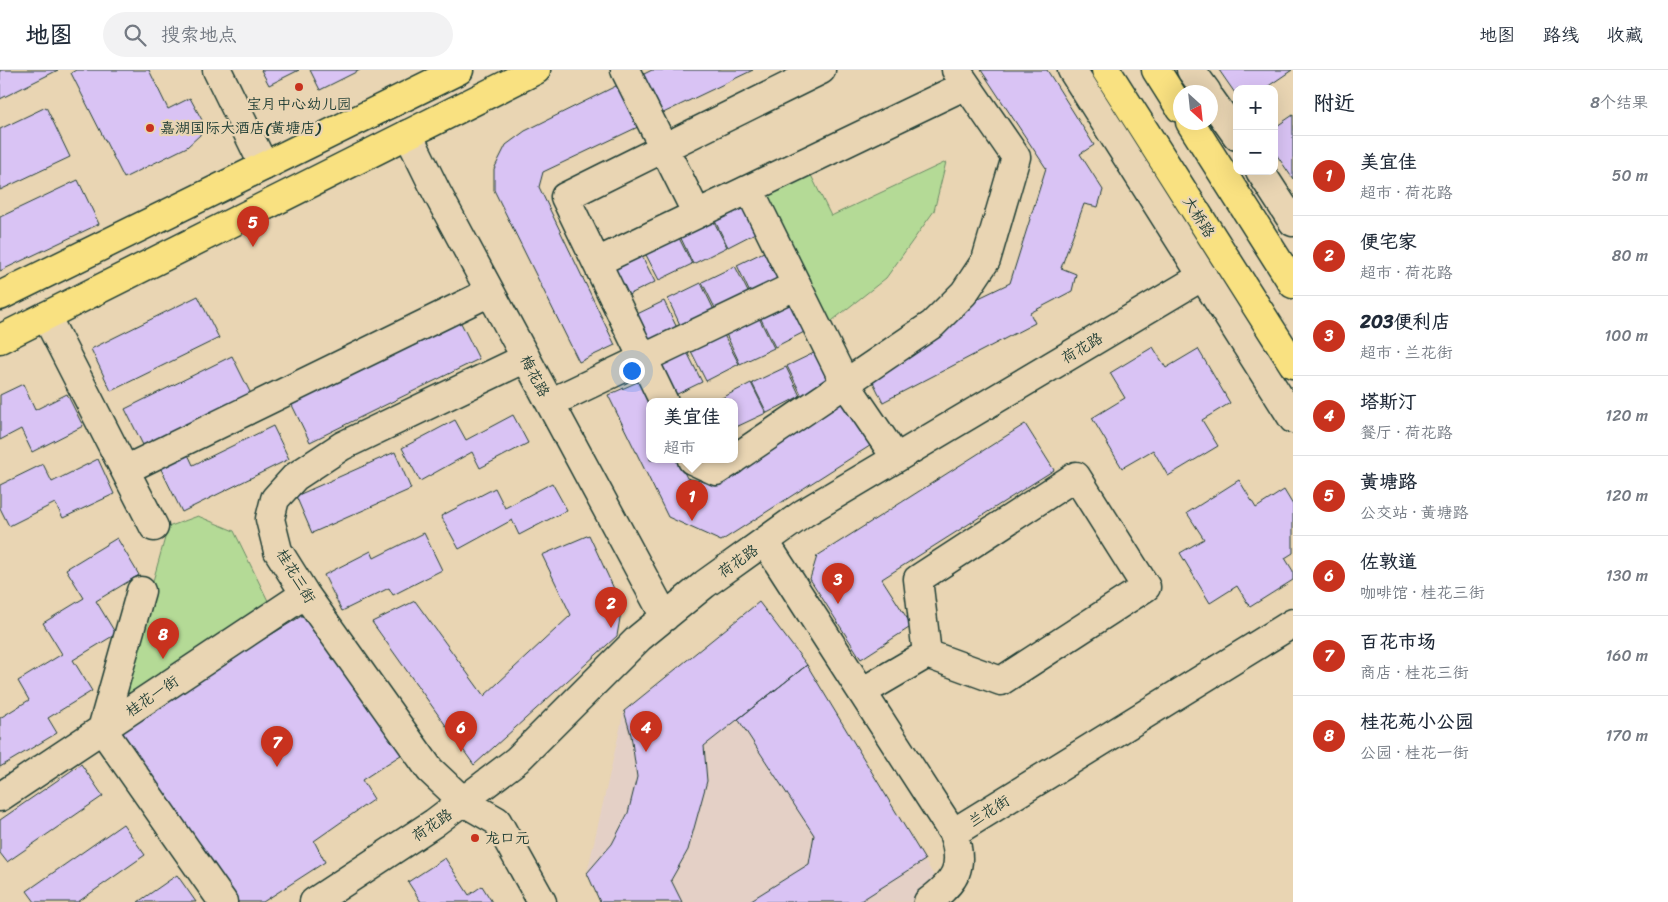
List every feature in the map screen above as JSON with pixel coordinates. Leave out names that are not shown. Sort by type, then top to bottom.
[{"type":"main road","points":[[0,296],[459,70]]},
{"type":"main road","points":[[0,339],[536,70]]},
{"type":"main road","name":"大桥路","points":[[1106,70],[1293,364]]},
{"type":"main road","points":[[1156,70],[1173,97]]},
{"type":"main road","points":[[1195,130],[1293,284]]},
{"type":"street","points":[[217,70],[264,166]]},
{"type":"street","points":[[625,70],[697,214]]},
{"type":"street","points":[[662,398],[565,197],[821,70]]},
{"type":"street","points":[[1072,70],[1293,419]]},
{"type":"street","points":[[1191,70],[1202,85]]},
{"type":"street","points":[[597,262],[750,188],[961,77],[1016,158],[986,260],[964,293],[934,324],[845,382],[738,456]]},
{"type":"street","points":[[1218,109],[1233,130]]},
{"type":"street","name":"梅花路","points":[[408,134],[436,191],[665,617]]},
{"type":"street","points":[[1263,175],[1293,220]]},
{"type":"street","points":[[750,188],[845,382],[896,458]]},
{"type":"street","name":"荷花路","points":[[314,902],[464,802],[517,760],[639,638],[804,513],[1203,276]]},
{"type":"street","points":[[550,403],[797,285]]},
{"type":"street","points":[[125,470],[490,292]]},
{"type":"street","points":[[1259,311],[1293,407]]},
{"type":"street","points":[[46,316],[154,527]]},
{"type":"street","name":"桂花三街","points":[[526,358],[342,446],[295,478],[275,500],[270,519],[278,551],[304,594],[430,770],[464,802],[497,820],[542,902]]},
{"type":"street","points":[[699,463],[716,471],[728,463]]},
{"type":"street","points":[[1076,476],[1146,587],[1001,681],[927,654],[918,579],[1076,476]]},
{"type":"street","name":"兰花街","points":[[765,542],[953,833],[1293,622]]},
{"type":"street","points":[[141,592],[102,729],[223,902]]},
{"type":"street","name":"桂花一街","points":[[0,797],[304,594]]},
{"type":"street","points":[[862,692],[927,654]]},
{"type":"street","points":[[928,902],[955,876],[959,864],[959,850],[953,833]]},
{"type":"shaded area","points":[[759,602],[807,665],[939,884],[911,902],[600,902],[587,873],[624,711]]},
{"type":"green space","points":[[946,162],[934,211],[886,278],[828,324],[763,188],[807,167],[831,216]]},
{"type":"green space","points":[[198,516],[234,531],[271,607],[117,711],[168,527]]},
{"type":"building","points":[[0,70],[58,70],[0,99]]},
{"type":"building","name":"嘉湖国际大酒店(黄塘店)","points":[[76,70],[149,70],[168,109],[190,98],[202,120],[200,135],[187,147],[124,178],[71,73]]},
{"type":"building","points":[[261,70],[299,70],[269,85]]},
{"type":"building","points":[[310,70],[360,70],[320,90]]},
{"type":"building","points":[[652,70],[753,70],[659,115],[640,76]]},
{"type":"building","points":[[981,70],[1047,70],[1094,145],[1080,154],[1103,190],[1098,207],[1084,204],[1061,268],[1076,274],[1072,291],[1030,313],[1035,323],[883,402],[866,368],[958,319],[954,310],[1010,283],[1046,168]]},
{"type":"building","points":[[1219,70],[1292,70],[1270,85],[1233,85],[1233,90]]},
{"type":"building","points":[[620,84],[640,126],[543,172],[539,187],[615,345],[579,362],[494,190],[494,169],[506,145],[525,131]]},
{"type":"building","points":[[46,107],[70,157],[0,190],[0,129]]},
{"type":"building","points":[[1293,115],[1293,179],[1278,157],[1278,125]]},
{"type":"building","points":[[78,180],[99,224],[0,271],[0,217]]},
{"type":"building","points":[[746,201],[761,230],[728,247],[713,217]]},
{"type":"building","points":[[712,218],[727,247],[693,264],[679,234]]},
{"type":"building","points":[[677,234],[692,264],[659,280],[644,251]]},
{"type":"building","points":[[770,249],[784,279],[751,295],[737,265]]},
{"type":"building","points":[[640,252],[655,282],[622,298],[607,268]]},
{"type":"building","points":[[735,266],[750,296],[717,312],[702,282]]},
{"type":"building","points":[[701,283],[715,312],[682,329],[668,299]]},
{"type":"building","points":[[198,296],[219,338],[111,391],[91,349]]},
{"type":"building","points":[[664,301],[678,330],[645,346],[631,317]]},
{"type":"building","points":[[793,301],[808,330],[775,347],[760,317]]},
{"type":"building","points":[[759,318],[774,348],[740,364],[726,334]]},
{"type":"building","points":[[460,321],[479,359],[310,442],[291,403]]},
{"type":"building","points":[[724,335],[739,364],[706,381],[691,351]]},
{"type":"building","points":[[1153,347],[1166,368],[1198,349],[1230,403],[1202,420],[1218,446],[1168,476],[1153,450],[1122,468],[1092,418],[1125,398],[1110,373]]},
{"type":"building","points":[[820,350],[834,379],[802,396],[787,366]]},
{"type":"building","points":[[687,352],[702,382],[669,398],[654,369]]},
{"type":"building","points":[[232,356],[253,398],[146,451],[125,409]]},
{"type":"building","points":[[786,367],[800,396],[767,413],[752,383]]},
{"type":"building","points":[[640,381],[648,398],[646,398],[646,463],[680,463],[687,478],[709,483],[845,399],[876,442],[721,541],[668,517],[608,395]]},
{"type":"building","points":[[751,383],[766,413],[738,426],[738,398],[722,398]]},
{"type":"building","points":[[23,384],[35,410],[67,394],[83,426],[32,452],[21,429],[0,440],[0,395]]},
{"type":"building","points":[[513,415],[528,443],[480,468],[472,452],[420,481],[402,448],[455,420],[466,440]]},
{"type":"building","points":[[1025,424],[1054,470],[882,579],[912,626],[861,659],[810,579],[817,556]]},
{"type":"building","points":[[273,426],[289,459],[182,512],[157,461],[185,448],[193,465]]},
{"type":"building","points":[[395,452],[411,489],[312,533],[296,496]]},
{"type":"building","points":[[98,459],[114,494],[63,518],[55,503],[9,526],[0,508],[0,485],[43,464],[52,482]]},
{"type":"building","points":[[1239,480],[1256,508],[1284,490],[1293,505],[1293,553],[1285,558],[1293,571],[1293,580],[1250,607],[1237,586],[1210,603],[1180,553],[1204,539],[1187,513]]},
{"type":"building","points":[[552,483],[567,510],[519,535],[512,520],[459,549],[441,516],[495,488],[505,508]]},
{"type":"building","points":[[424,533],[442,570],[393,595],[389,588],[342,611],[324,575],[371,551],[374,558]]},
{"type":"building","points":[[589,535],[622,606],[617,636],[474,765],[372,622],[415,601],[484,696],[571,615],[542,555]]},
{"type":"building","points":[[117,538],[139,575],[96,601],[116,634],[73,660],[92,691],[48,718],[57,733],[0,767],[0,718],[29,700],[18,681],[62,654],[43,623],[84,598],[66,569]]},
{"type":"building","points":[[759,602],[807,665],[704,746],[707,781],[688,850],[671,880],[682,902],[600,902],[587,873],[612,844],[628,813],[637,777],[631,735],[624,711]]},
{"type":"building","points":[[308,612],[407,751],[362,780],[374,799],[314,841],[325,862],[263,902],[231,902],[112,732]]},
{"type":"building","points":[[807,665],[925,860],[859,902],[748,902],[809,864],[814,835],[738,719]]},
{"type":"building","points":[[81,764],[103,796],[7,862],[0,853],[0,820]]},
{"type":"building","points":[[123,824],[145,855],[78,902],[35,902],[27,891]]},
{"type":"building","points":[[445,858],[469,895],[482,886],[492,902],[421,902],[408,882]]},
{"type":"building","points":[[177,875],[196,902],[138,902]]},
{"type":"place","name":"宝月中心幼儿园","points":[[299,87]]},
{"type":"place","name":"嘉湖国际大酒店(黄塘店)","points":[[150,128]]},
{"type":"place","name":"黄塘路","points":[[253,247]]},
{"type":"place","name":"美宜佳","points":[[692,521]]},
{"type":"place","name":"203便利店","points":[[838,604]]},
{"type":"place","name":"便宅家","points":[[611,628]]},
{"type":"place","name":"桂花苑小公园","points":[[163,659]]},
{"type":"place","name":"佐敦道","points":[[461,752]]},
{"type":"place","name":"塔斯汀","points":[[646,752]]},
{"type":"place","name":"百花市场","points":[[277,767]]},
{"type":"place","name":"龙口元","points":[[475,838]]}]
